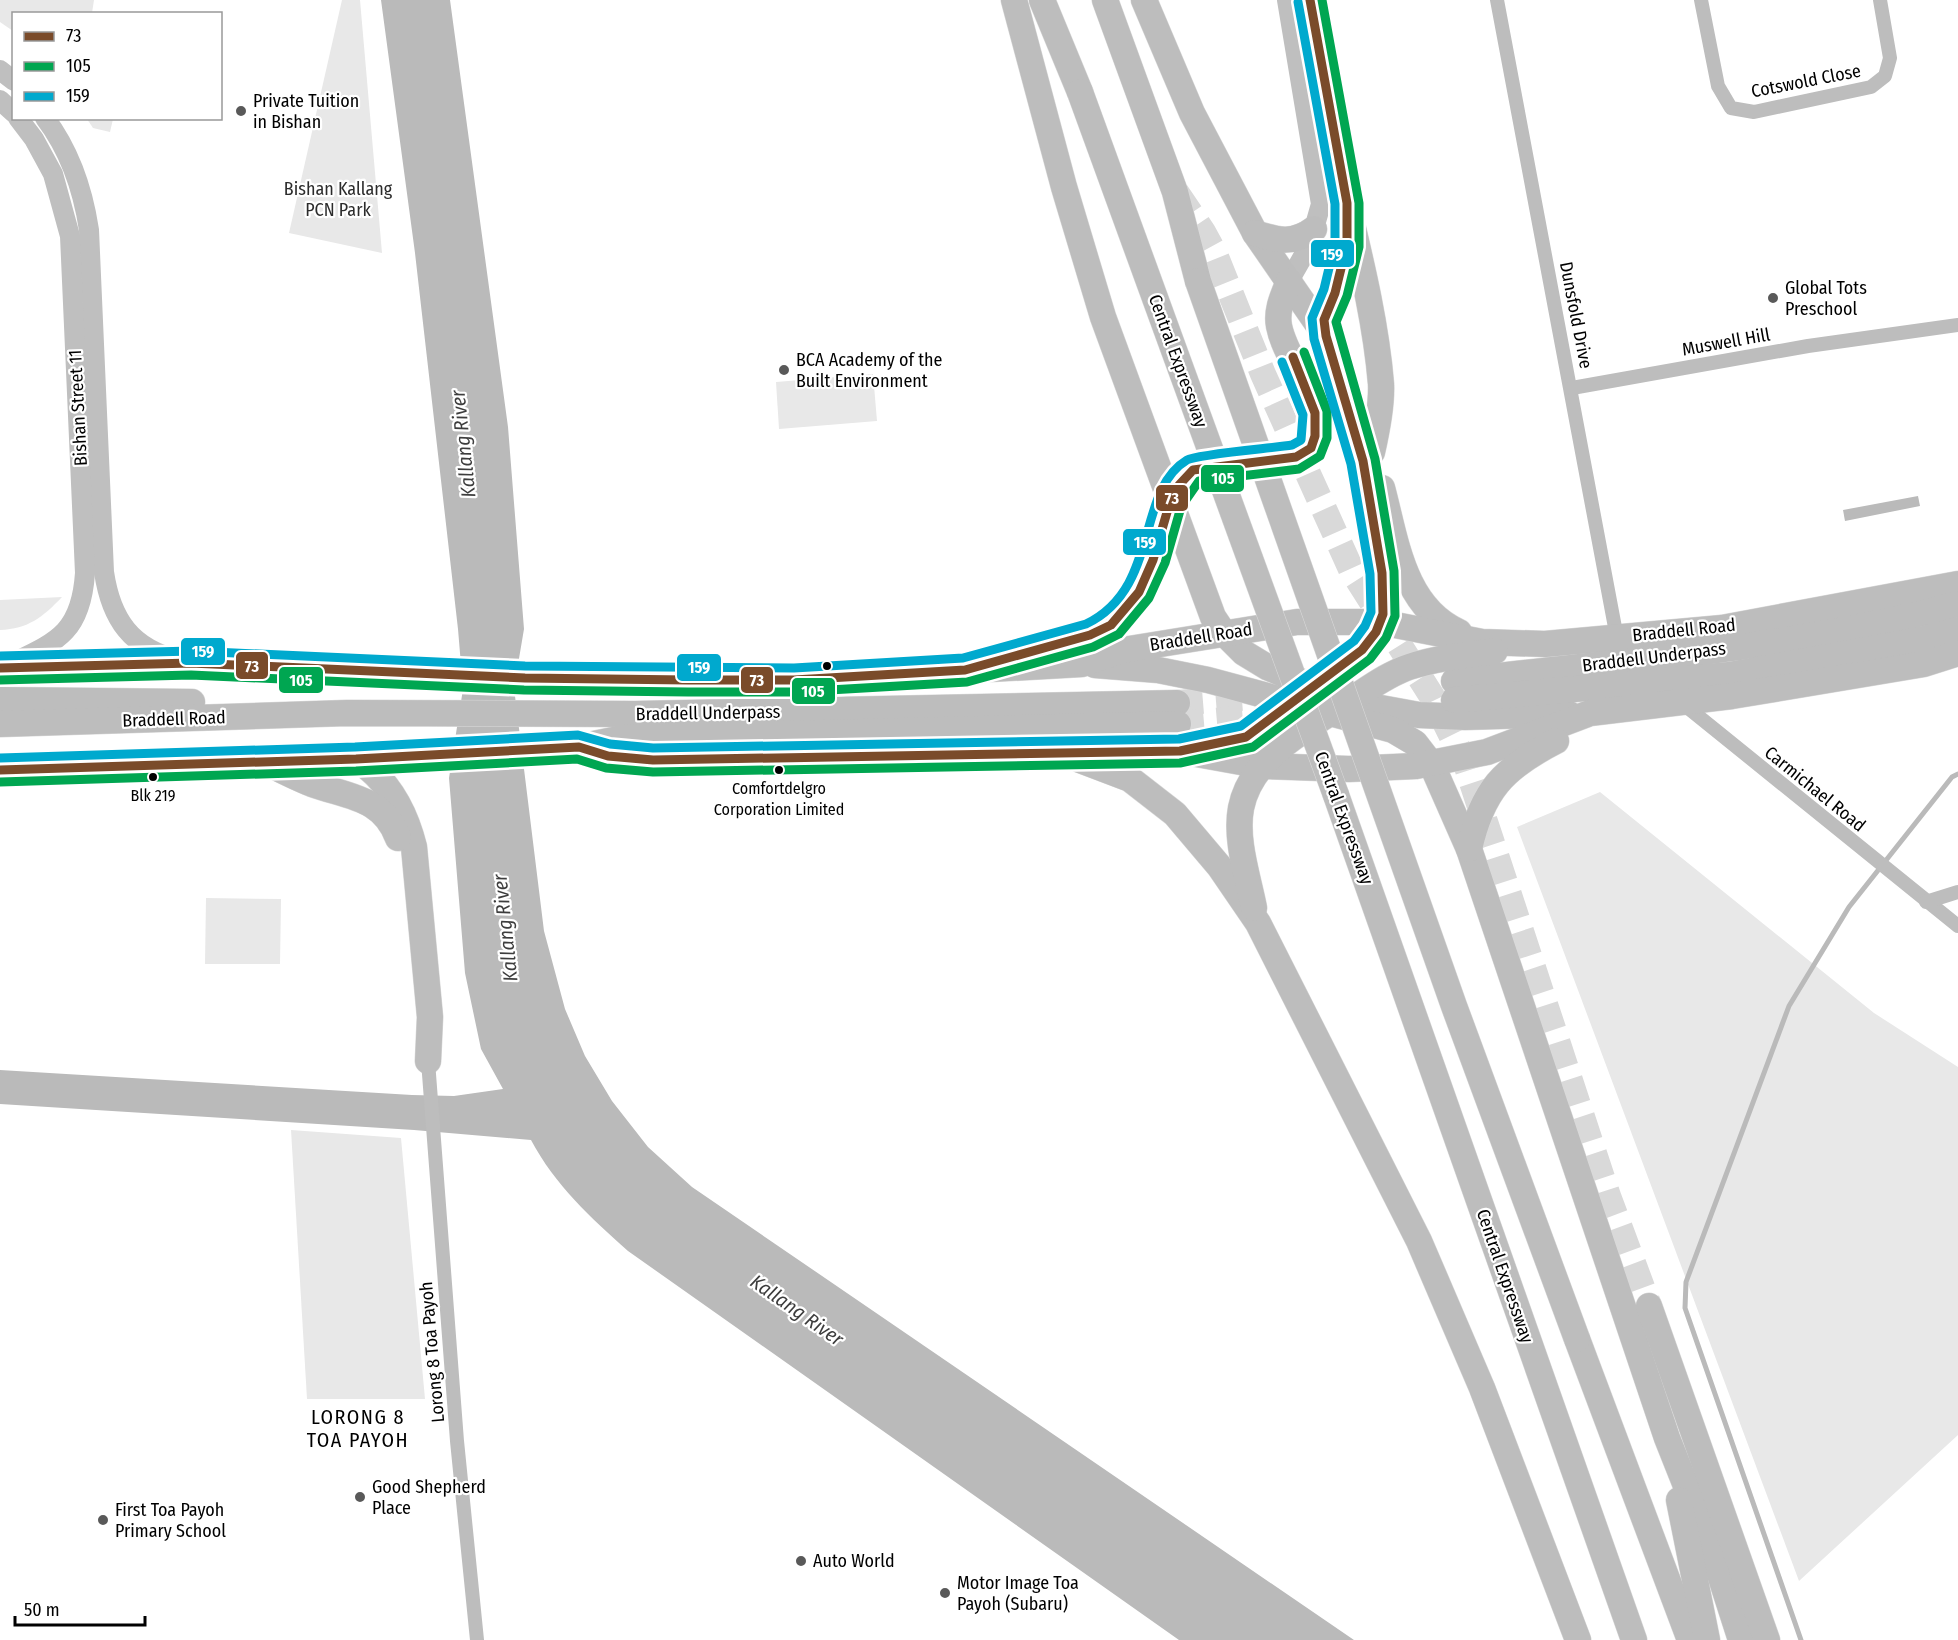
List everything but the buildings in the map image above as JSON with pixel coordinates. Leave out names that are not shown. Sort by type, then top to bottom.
[{"type":"highway","points":[[1014,0],[1103,317],[1213,617],[1223,632],[1244,653],[1304,695]]},
{"type":"highway","name":"Central Expressway","points":[[1042,0],[1080,92],[1344,817],[1531,1354],[1634,1640]]},
{"type":"highway","points":[[1105,0],[1175,192],[1198,281],[1454,1006],[1690,1640]]},
{"type":"highway","points":[[1144,0],[1192,113],[1255,233],[1326,336],[1363,460],[1384,597],[1380,622],[1367,645],[1304,695],[1246,737],[1180,752]]},
{"type":"highway","points":[[1347,203],[1362,267],[1381,385],[1379,417],[1372,452]]},
{"type":"highway","points":[[1255,233],[1289,241],[1303,237],[1314,229]]},
{"type":"highway","points":[[965,670],[1090,635],[1111,625],[1139,591],[1153,560],[1170,502],[1179,485],[1193,470],[1296,457],[1311,448],[1317,425],[1313,403],[1279,326],[1279,306],[1289,281]]},
{"type":"highway","points":[[1326,336],[1333,339],[1359,403],[1398,545],[1414,592],[1432,615],[1444,624],[1482,642]]},
{"type":"highway","name":"Braddell Road","points":[[0,668],[191,663],[525,678],[794,680],[1082,664],[1124,650],[1223,632],[1297,622],[1380,622],[1482,642],[1545,644],[1722,628],[1868,603],[1958,584]]},
{"type":"highway","name":"Braddell Underpass","points":[[1958,604],[1910,617],[1726,649],[1454,690],[1729,675],[1919,640],[1958,630]]},
{"type":"highway","points":[[1258,923],[1242,852],[1241,809],[1251,782],[1283,746],[1340,707],[1406,668],[1437,659],[1545,644]]},
{"type":"highway","points":[[1340,707],[1465,717],[1590,713],[1637,709],[1924,664],[1958,654]]},
{"type":"highway","points":[[1082,664],[1158,670],[1304,695],[1340,707],[1404,735],[1415,743],[1432,765],[1469,849],[1667,1438],[1714,1556],[1741,1640]]},
{"type":"highway","points":[[1406,668],[1402,683],[1406,697],[1419,715]]},
{"type":"highway","points":[[0,700],[229,702],[347,713]]},
{"type":"highway","points":[[1469,849],[1480,808],[1491,790],[1509,770],[1566,736],[1637,709]]},
{"type":"highway","name":"Braddell Road","points":[[0,724],[347,713]]},
{"type":"highway","name":"Braddell Underpass","points":[[347,713],[1177,713],[623,738],[579,747]]},
{"type":"highway","points":[[0,770],[356,759],[579,747],[598,756],[620,758],[773,759],[1180,752],[1263,766],[1349,769],[1432,765],[1487,752],[1590,713]]},
{"type":"highway","points":[[1020,753],[1069,757],[1101,766],[1130,779],[1149,792],[1175,814],[1204,846],[1258,923],[1419,1241],[1482,1388],[1578,1640]]},
{"type":"highway","points":[[356,759],[378,774],[390,788],[407,822],[416,857],[430,1017],[429,1068]]},
{"type":"highway","points":[[265,762],[313,784],[346,792],[372,803],[380,810],[394,828],[421,914]]},
{"type":"highway","points":[[1649,1306],[1767,1640]]},
{"type":"highway","points":[[1667,1438],[1707,1640]]},
{"type":"highway","points":[[1620,1603],[1628,1640]]},
{"type":"street","points":[[1287,0],[1321,204],[1309,246],[1289,281]]},
{"type":"street","points":[[1310,0],[1347,203],[1347,244],[1335,293],[1324,320],[1326,336]]},
{"type":"street","name":"Dunsfold Drive","points":[[1497,0],[1572,387],[1617,638]]},
{"type":"street","name":"Cotswold Close","points":[[1701,0],[1718,86],[1731,108],[1754,112],[1871,87],[1886,76],[1890,58],[1880,0]]},
{"type":"street","points":[[0,70],[12,79]]},
{"type":"street","points":[[0,100],[12,111]]},
{"type":"street","name":"Bishan Street 11","points":[[0,668],[48,645],[71,625],[81,603],[85,573],[70,236],[53,174],[34,139],[20,120]]},
{"type":"street","name":"Bishan Street 11","points":[[46,120],[63,146],[73,168],[86,207],[89,230],[104,572],[108,595],[118,621],[142,644],[172,658],[191,663]]},
{"type":"street","name":"Muswell Hill","points":[[1572,387],[1808,346],[1958,325]]},
{"type":"street","name":"Carmichael Road","points":[[1682,703],[1958,926]]},
{"type":"street","points":[[1926,902],[1958,892]]},
{"type":"street","name":"Lorong 8 Toa Payoh","points":[[429,1068],[457,1441],[477,1640]]},
{"type":"green space","points":[[0,0],[94,0],[92,12],[12,12],[12,30],[0,22]]},
{"type":"green space","name":"Bishan Kallang PCN Park","points":[[342,0],[360,0],[382,253],[289,233]]},
{"type":"green space","points":[[88,120],[113,120],[110,132],[93,128]]},
{"type":"green space","points":[[873,374],[877,421],[779,429],[776,382]]},
{"type":"green space","points":[[62,597],[34,621],[19,627],[0,630],[0,600]]},
{"type":"green space","points":[[1600,792],[1874,1013],[1958,1067],[1958,1435],[1799,1581],[1517,827]]},
{"type":"green space","points":[[206,898],[281,899],[280,964],[205,964]]},
{"type":"green space","points":[[291,1130],[401,1138],[425,1399],[307,1399]]},
{"type":"water","name":"Kallang River","points":[[381,0],[450,0],[508,427],[524,629],[514,688],[544,931],[565,1009],[585,1056],[612,1101],[648,1147],[692,1187],[1354,1640],[1179,1640],[628,1251],[562,1186],[531,1140],[414,1130],[0,1104],[0,1070],[412,1095],[454,1096],[503,1089],[481,1049],[465,973],[449,778],[463,689],[458,629],[415,253]]},
{"type":"water","points":[[1918,496],[1920,506],[1845,521],[1843,510]]},
{"type":"waterway","points":[[1801,1640],[1685,1308],[1686,1282],[1789,1006],[1849,907],[1952,777],[1958,774]]},
{"type":"tunnel","points":[[1176,192],[1214,252],[1263,374],[1351,569],[1433,698],[1467,767],[1608,1196],[1649,1306]]},
{"type":"tunnel","points":[[1177,703],[1263,696]]},
{"type":"tunnel","points":[[1178,724],[1283,715]]},
{"type":"transit line","name":"73","points":[[0,770],[356,759],[579,747],[608,756],[653,760],[1180,751],[1246,737],[1362,650],[1376,632],[1383,614],[1382,573],[1363,461],[1326,336],[1324,320],[1335,293],[1347,244],[1347,203],[1310,0]]},
{"type":"transit line","name":"105","points":[[0,782],[356,771],[577,759],[606,768],[653,772],[1180,763],[1253,747],[1370,659],[1386,638],[1395,616],[1394,571],[1375,459],[1336,322],[1347,296],[1359,247],[1359,203],[1322,0]]},
{"type":"transit line","name":"159","points":[[0,758],[355,747],[578,735],[610,744],[653,748],[1179,739],[1241,726],[1354,641],[1365,626],[1371,612],[1370,574],[1351,464],[1314,339],[1312,318],[1324,289],[1335,243],[1335,204],[1298,2]]},
{"type":"transit line","name":"105","points":[[0,680],[191,675],[524,690],[688,692],[795,692],[967,682],[1093,647],[1119,634],[1149,598],[1165,563],[1181,507],[1199,481],[1299,469],[1320,456],[1327,438],[1327,411],[1304,352]]},
{"type":"transit line","name":"73","points":[[0,668],[191,663],[525,678],[688,680],[794,680],[965,670],[1090,635],[1111,625],[1139,592],[1153,560],[1170,502],[1179,485],[1193,470],[1296,457],[1311,448],[1315,436],[1315,413],[1293,357]]},
{"type":"transit line","name":"159","points":[[0,656],[192,651],[525,666],[794,668],[963,658],[1086,624],[1110,608],[1126,588],[1137,564],[1160,494],[1171,474],[1187,460],[1220,453],[1292,445],[1301,440],[1303,415],[1282,362]]},
{"type":"place","name":"Private Tuition in Bishan","points":[[241,111]]},
{"type":"place","name":"Global Tots Preschool","points":[[1773,298]]},
{"type":"place","name":"BCA Academy of the Built Environment","points":[[784,370]]},
{"type":"place","name":"Comfortdelgro Corporation Limited","points":[[779,770]]},
{"type":"place","name":"Blk 219","points":[[153,777]]},
{"type":"place","name":"Good Shepherd Place","points":[[360,1497]]},
{"type":"place","name":"First Toa Payoh Primary School","points":[[103,1520]]},
{"type":"place","name":"Auto World","points":[[801,1561]]},
{"type":"place","name":"Motor Image Toa Payoh (Subaru)","points":[[945,1593]]},
{"type":"district","name":"LORONG 8 TOA PAYOH","points":[[358,1428]]}]
